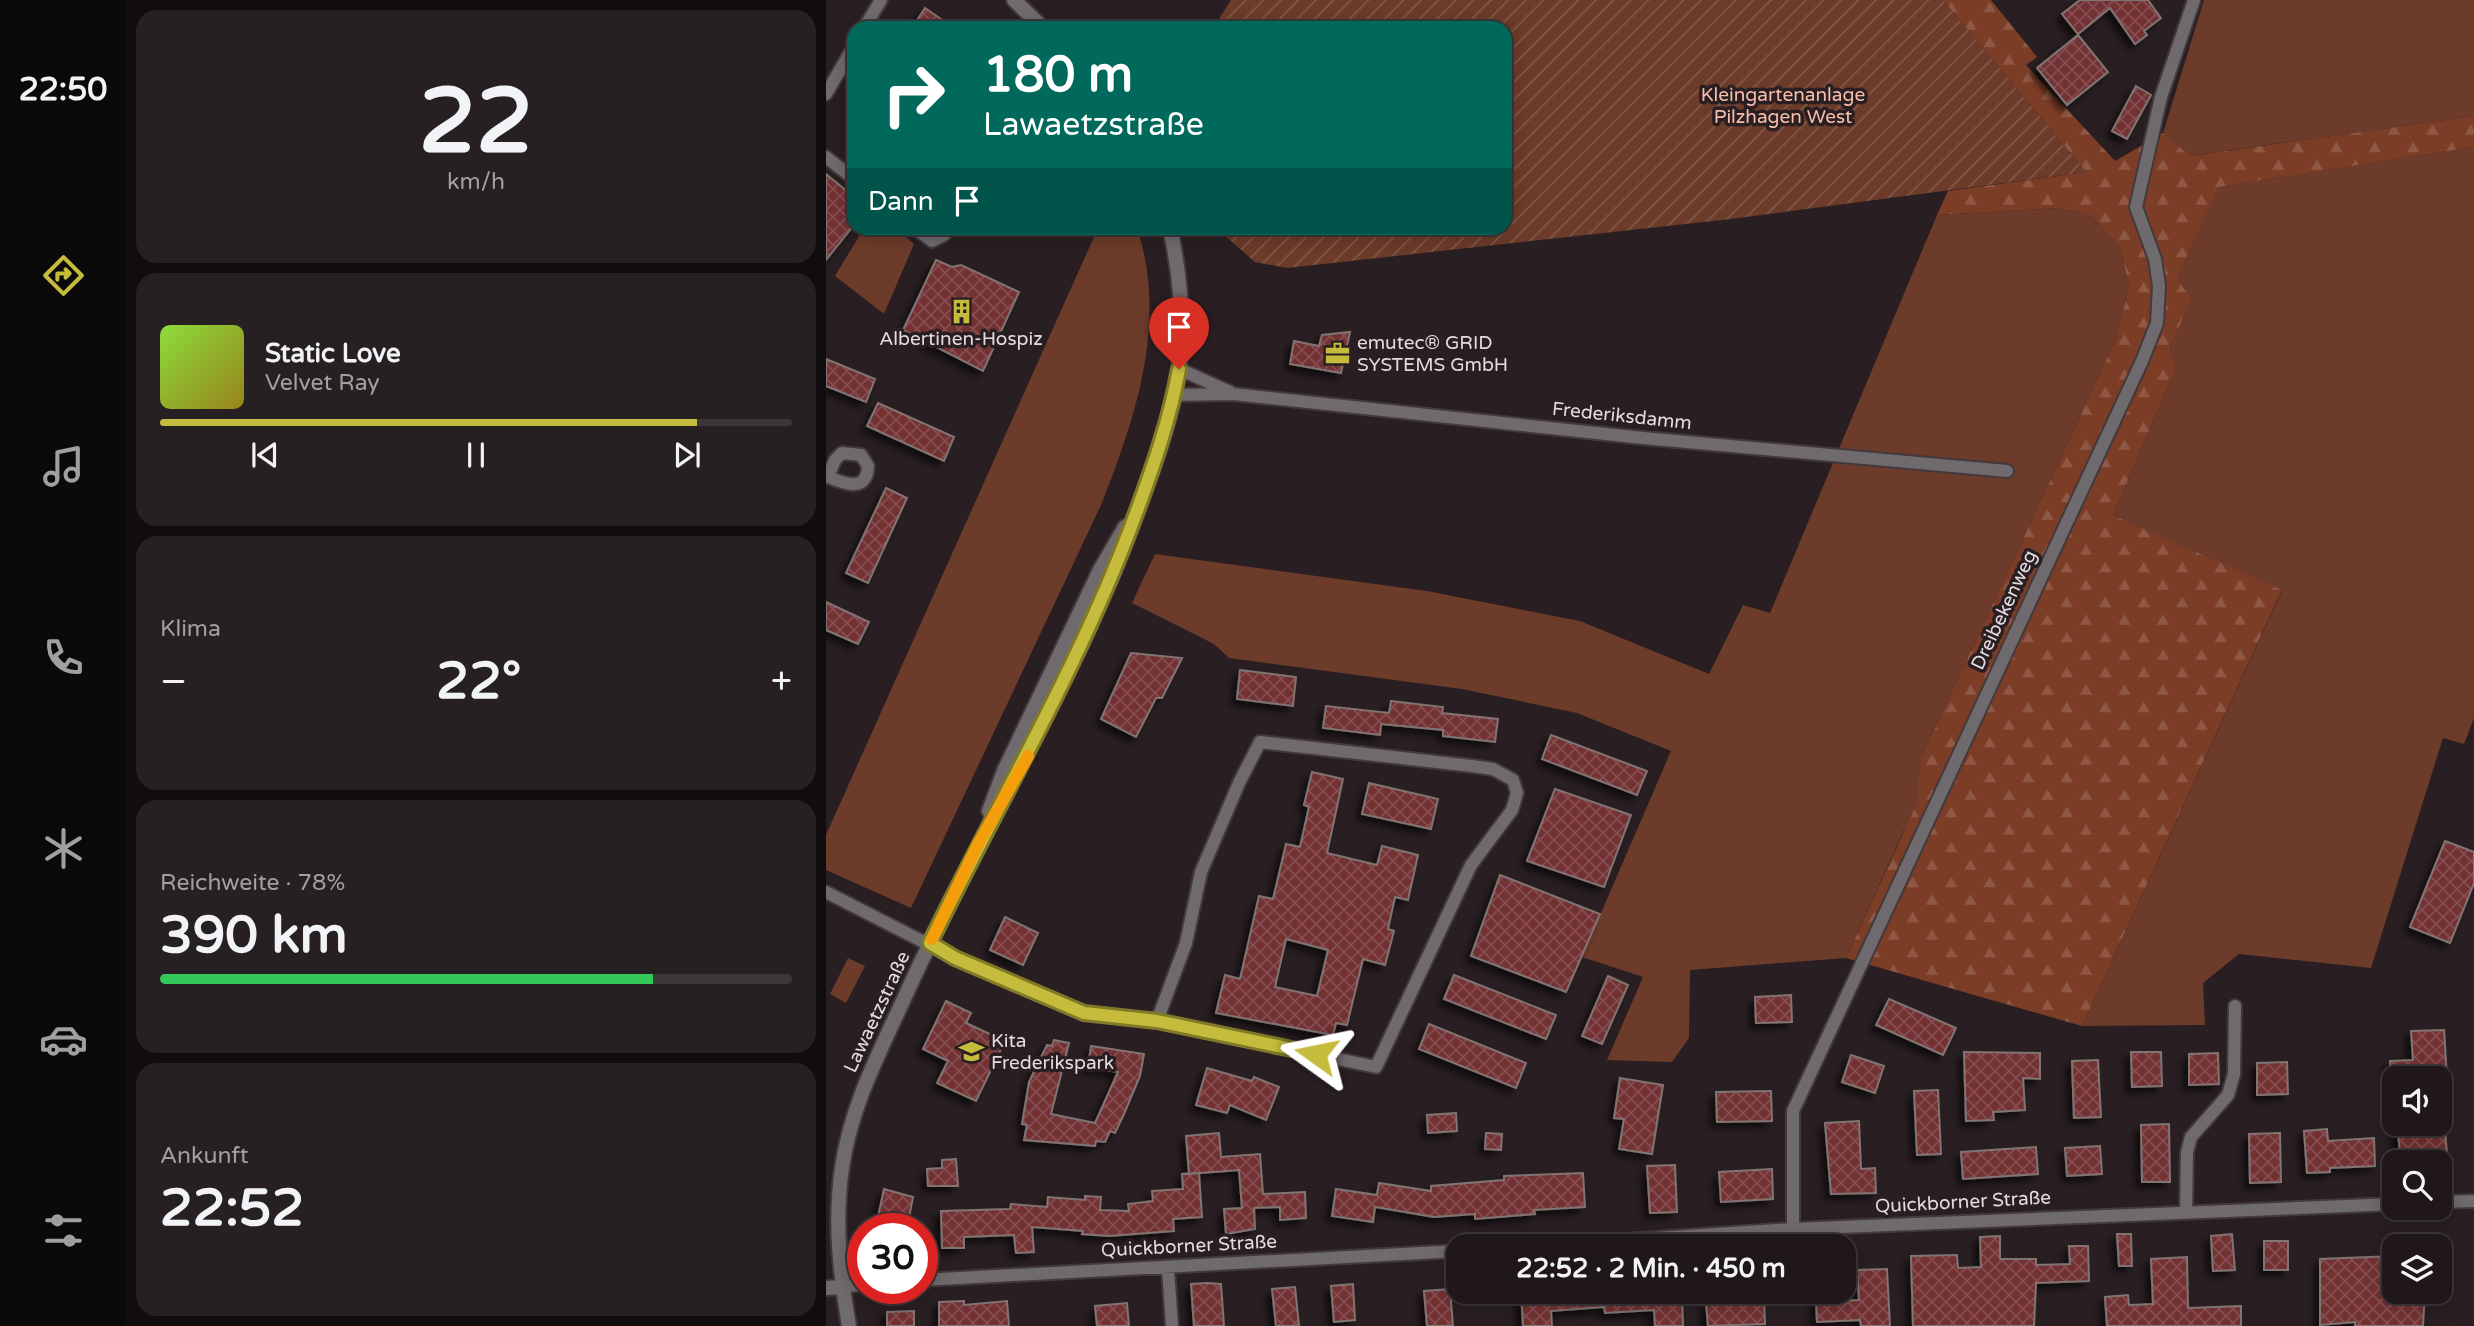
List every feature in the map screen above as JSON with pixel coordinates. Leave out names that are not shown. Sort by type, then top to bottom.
[{"type":"street","points":[[868,21],[881,0]]},
{"type":"street","points":[[1014,0],[1036,21]]},
{"type":"street","name":"Dreibekenweg","points":[[1793,1229],[1793,1111],[2142,361],[2157,323],[2160,305],[2155,259],[2136,207],[2161,97],[2194,0]]},
{"type":"street","points":[[826,93],[847,58]]},
{"type":"street","points":[[826,157],[847,174]]},
{"type":"street","points":[[924,235],[932,241],[944,235]]},
{"type":"street","name":"Lawaetzstraße","points":[[849,1326],[837,1215],[851,1126],[871,1068],[977,846],[1004,771],[1100,570],[1145,492],[1174,395],[1179,369],[1181,291],[1171,235]]},
{"type":"street","name":"Frederiksdamm","points":[[1179,369],[1233,394]]},
{"type":"street","name":"Frederiksdamm","points":[[1174,395],[1233,394],[1643,438],[2007,471]]},
{"type":"street","points":[[826,892],[955,958],[1084,1013],[1157,1021],[1376,1067],[1471,865],[1512,810],[1517,793],[1513,780],[1493,769],[1260,742],[1239,783],[1201,872],[1186,943],[1157,1021]]},
{"type":"street","points":[[2186,1211],[2187,1152],[2191,1137],[2228,1096],[2234,1074],[2235,1006]]},
{"type":"street","points":[[2452,1202],[2474,1201]]},
{"type":"street","name":"Quickborner Straße","points":[[1717,1234],[2186,1211],[2382,1204]]},
{"type":"street","name":"Quickborner Straße","points":[[938,1279],[1446,1252]]},
{"type":"street","points":[[1168,1268],[1172,1326]]},
{"type":"street","points":[[826,1289],[847,1286]]},
{"type":"green space","name":"Kleingartenanlage Pilzhagen West","points":[[1231,0],[1943,0],[2086,172],[1731,219],[1287,268],[1255,262],[1224,235],[1512,235],[1512,21],[1218,21]]},
{"type":"green space","points":[[1943,0],[1991,0],[2037,57],[2026,65],[2115,161],[2163,133],[2190,156],[2474,116],[2474,147],[2218,187],[2177,278],[2191,299],[2170,348],[2176,368],[2113,515],[2282,590],[2082,1026],[1846,958],[1917,803],[1921,758],[2116,339],[2129,287],[2120,247],[2090,215],[2058,208],[1937,215],[1948,191],[2086,172]]},
{"type":"green space","points":[[2204,0],[2474,0],[2474,116],[2189,156],[2163,133]]},
{"type":"green space","points":[[2474,147],[2474,718],[2464,744],[2443,738],[2371,968],[2239,954],[2203,983],[2205,1025],[2082,1026],[2282,591],[2113,515],[2176,368],[2170,348],[2190,299],[2177,278],[2217,187]]},
{"type":"green space","points":[[2058,208],[2090,215],[2120,247],[2129,287],[2116,339],[1921,758],[1931,810],[1904,830],[1846,958],[1690,970],[1689,1038],[1672,1062],[1607,1060],[1643,977],[1582,957],[1671,751],[1577,713],[1462,689],[1229,658],[1214,644],[1132,603],[1155,554],[1427,591],[1580,621],[1709,674],[1743,605],[1770,613],[1937,215]]},
{"type":"green space","points":[[860,235],[904,235],[914,244],[884,314],[835,276]]},
{"type":"green space","points":[[1095,235],[1139,235],[1146,263],[1148,334],[1144,369],[1126,438],[1101,505],[911,908],[826,870],[826,835]]},
{"type":"green space","points":[[848,958],[865,966],[846,1003],[830,994]]},
{"type":"building","points":[[2080,0],[2148,0],[2161,18],[2144,31],[2147,35],[2135,44],[2110,8],[2078,34],[2062,14]]},
{"type":"building","points":[[925,8],[944,21],[917,21]]},
{"type":"building","points":[[2078,35],[2108,72],[2067,105],[2037,68]]},
{"type":"building","points":[[2136,86],[2151,95],[2127,139],[2112,131]]},
{"type":"building","points":[[826,174],[847,191],[847,234],[826,260]]},
{"type":"building","name":"Albertinen-Hospiz","points":[[936,260],[952,267],[961,265],[1019,292],[983,371],[903,330]]},
{"type":"building","points":[[1350,332],[1341,373],[1290,364],[1294,341],[1319,346],[1322,335]]},
{"type":"building","points":[[826,359],[875,379],[866,402],[826,386]]},
{"type":"building","points":[[878,403],[954,437],[944,461],[867,426]]},
{"type":"building","points":[[886,488],[907,498],[868,583],[846,573]]},
{"type":"building","points":[[826,602],[869,622],[858,644],[826,630]]},
{"type":"building","points":[[1131,653],[1182,658],[1162,698],[1156,698],[1136,737],[1101,719]]},
{"type":"building","points":[[1240,670],[1296,677],[1293,706],[1237,699]]},
{"type":"building","points":[[1391,701],[1443,707],[1442,713],[1498,719],[1495,742],[1443,736],[1443,730],[1381,724],[1380,735],[1323,728],[1326,706],[1389,713]]},
{"type":"building","points":[[1551,735],[1647,771],[1637,795],[1542,759]]},
{"type":"building","points":[[1312,772],[1343,779],[1327,853],[1377,865],[1382,846],[1418,855],[1408,900],[1395,897],[1388,929],[1394,931],[1385,965],[1363,959],[1347,1025],[1336,1023],[1333,1035],[1216,1013],[1225,975],[1240,979],[1259,896],[1273,899],[1286,844],[1300,847],[1309,807],[1304,805]],"holes":[[[1286,939],[1328,950],[1317,996],[1275,987]]]},
{"type":"building","points":[[1369,783],[1438,799],[1431,829],[1362,814]]},
{"type":"building","points":[[1555,789],[1631,815],[1604,887],[1527,861]]},
{"type":"building","points":[[2445,841],[2474,852],[2474,883],[2450,943],[2410,927]]},
{"type":"building","points":[[1500,875],[1600,914],[1566,992],[1471,956]]},
{"type":"building","points":[[1005,917],[1038,933],[1023,965],[990,950]]},
{"type":"building","points":[[1454,975],[1556,1015],[1546,1039],[1444,999]]},
{"type":"building","points":[[1608,976],[1628,985],[1602,1044],[1582,1036]]},
{"type":"building","points":[[1791,995],[1792,1022],[1756,1023],[1755,997]]},
{"type":"building","points":[[1889,999],[1956,1028],[1943,1055],[1876,1025]]},
{"type":"building","points":[[946,1001],[971,1013],[966,1023],[1005,1041],[976,1101],[937,1083],[948,1061],[923,1049]]},
{"type":"building","points":[[1429,1024],[1526,1063],[1516,1088],[1419,1049]]},
{"type":"building","points":[[2444,1030],[2446,1066],[2390,1066],[2390,1061],[2413,1060],[2411,1031]]},
{"type":"building","points":[[1054,1040],[1069,1043],[1051,1114],[1095,1123],[1118,1072],[1088,1068],[1091,1046],[1144,1054],[1140,1076],[1124,1114],[1115,1133],[1110,1131],[1105,1142],[1096,1141],[1095,1146],[1024,1140],[1027,1125],[1022,1124],[1029,1082],[1047,1045],[1052,1046]]},
{"type":"building","points":[[1964,1052],[2040,1053],[2040,1079],[2023,1078],[2025,1110],[1993,1112],[1994,1120],[1966,1121]]},
{"type":"building","points":[[2131,1052],[2161,1052],[2162,1086],[2132,1087]]},
{"type":"building","points":[[2218,1053],[2219,1084],[2189,1085],[2189,1054]]},
{"type":"building","points":[[1851,1055],[1884,1066],[1875,1093],[1842,1082]]},
{"type":"building","points":[[2098,1060],[2101,1117],[2074,1118],[2072,1061]]},
{"type":"building","points":[[2287,1062],[2288,1094],[2257,1095],[2257,1063]]},
{"type":"building","points":[[1207,1068],[1252,1081],[1254,1077],[1279,1087],[1266,1120],[1230,1105],[1227,1113],[1196,1105]]},
{"type":"building","points":[[1620,1078],[1663,1085],[1652,1154],[1619,1149],[1624,1119],[1614,1118]]},
{"type":"building","points":[[1938,1090],[1941,1154],[1917,1155],[1914,1091]]},
{"type":"building","points":[[1771,1091],[1772,1121],[1717,1122],[1716,1092]]},
{"type":"building","points":[[1456,1113],[1457,1131],[1428,1133],[1427,1115]]},
{"type":"building","points":[[1859,1121],[1861,1169],[1875,1168],[1876,1193],[1831,1194],[1825,1123]]},
{"type":"building","points":[[2169,1124],[2170,1182],[2142,1182],[2141,1125]]},
{"type":"building","points":[[2327,1129],[2328,1141],[2374,1138],[2375,1166],[2330,1168],[2330,1172],[2307,1173],[2304,1131]]},
{"type":"building","points":[[1219,1133],[1221,1157],[1260,1154],[1263,1194],[1305,1192],[1306,1218],[1280,1220],[1280,1207],[1254,1208],[1255,1229],[1226,1234],[1224,1209],[1242,1208],[1239,1170],[1189,1174],[1186,1136]]},
{"type":"building","points":[[1486,1133],[1502,1134],[1501,1150],[1485,1149]]},
{"type":"building","points":[[2280,1133],[2281,1182],[2250,1183],[2249,1134]]},
{"type":"building","points":[[2398,1136],[2446,1136],[2447,1150],[2400,1150]]},
{"type":"building","points":[[2100,1146],[2102,1174],[2067,1176],[2065,1148]]},
{"type":"building","points":[[2036,1147],[2038,1174],[1963,1179],[1961,1152]]},
{"type":"building","points":[[956,1159],[958,1186],[928,1186],[927,1169],[942,1168],[942,1160]]},
{"type":"building","points":[[1675,1165],[1677,1212],[1650,1213],[1647,1166]]},
{"type":"building","points":[[1772,1169],[1773,1199],[1721,1202],[1719,1172]]},
{"type":"building","points":[[1199,1173],[1202,1217],[1173,1219],[1174,1231],[1109,1236],[1032,1227],[1034,1252],[1016,1253],[1014,1235],[964,1237],[964,1248],[942,1248],[941,1211],[1010,1209],[1011,1204],[1047,1207],[1048,1197],[1085,1200],[1085,1196],[1101,1197],[1100,1210],[1129,1211],[1128,1204],[1153,1201],[1152,1191],[1183,1189],[1182,1174]]},
{"type":"building","points":[[1583,1173],[1585,1207],[1534,1210],[1535,1214],[1475,1219],[1475,1214],[1434,1217],[1375,1207],[1373,1222],[1332,1216],[1336,1189],[1377,1195],[1379,1183],[1431,1191],[1431,1186],[1504,1180],[1504,1176]]},
{"type":"building","points":[[884,1189],[913,1197],[910,1213],[879,1213]]},
{"type":"building","points":[[2117,1234],[2131,1234],[2132,1266],[2119,1266]]},
{"type":"building","points":[[2232,1234],[2235,1270],[2213,1271],[2211,1236]]},
{"type":"building","points":[[2000,1236],[2000,1259],[2036,1259],[2036,1265],[2070,1264],[2069,1246],[2088,1246],[2089,1281],[2036,1283],[2034,1326],[1913,1326],[1911,1256],[1957,1255],[1958,1268],[1981,1267],[1980,1237]]},
{"type":"building","points":[[2264,1241],[2288,1241],[2288,1270],[2264,1270]]},
{"type":"building","points":[[2382,1256],[2382,1304],[2424,1304],[2423,1326],[2355,1326],[2355,1322],[2320,1325],[2320,1259]]},
{"type":"building","points":[[2187,1257],[2188,1308],[2241,1306],[2241,1326],[2107,1326],[2105,1297],[2128,1295],[2129,1305],[2153,1304],[2151,1259]]},
{"type":"building","points":[[1887,1269],[1890,1326],[1861,1326],[1860,1320],[1817,1322],[1816,1304],[1856,1304],[1856,1300],[1859,1300],[1857,1270]]},
{"type":"building","points":[[1191,1284],[1221,1284],[1224,1326],[1194,1326]]},
{"type":"building","points":[[1353,1284],[1355,1320],[1334,1322],[1331,1286]]},
{"type":"building","points":[[1295,1287],[1299,1326],[1276,1326],[1272,1289]]},
{"type":"building","points":[[1446,1289],[1446,1304],[1451,1304],[1453,1326],[1427,1326],[1424,1291]]},
{"type":"building","points":[[964,1301],[964,1305],[1007,1301],[1009,1326],[939,1326],[939,1302]]},
{"type":"building","points":[[1127,1303],[1129,1326],[1097,1326],[1095,1306]]},
{"type":"building","points":[[1522,1304],[1682,1304],[1683,1326],[1655,1326],[1654,1310],[1605,1313],[1604,1307],[1551,1311],[1552,1326],[1523,1326]]},
{"type":"building","points":[[1706,1304],[1764,1304],[1765,1324],[1708,1326]]},
{"type":"building","points":[[914,1311],[914,1326],[887,1326],[887,1312]]},
{"type":"slow traffic","points":[[932,939],[977,846],[1028,756]]},
{"type":"place","name":"Albertinen-Hospiz","points":[[961,311]]},
{"type":"place","name":"emutec® GRID SYSTEMS GmbH","points":[[1337,354]]},
{"type":"place","name":"Kita Frederikspark","points":[[971,1052]]},
{"type":"route","points":[[1179,369],[1163,436],[1114,575],[1017,777],[977,846],[930,943],[955,958],[1084,1013],[1157,1021],[1316,1054]]}]
